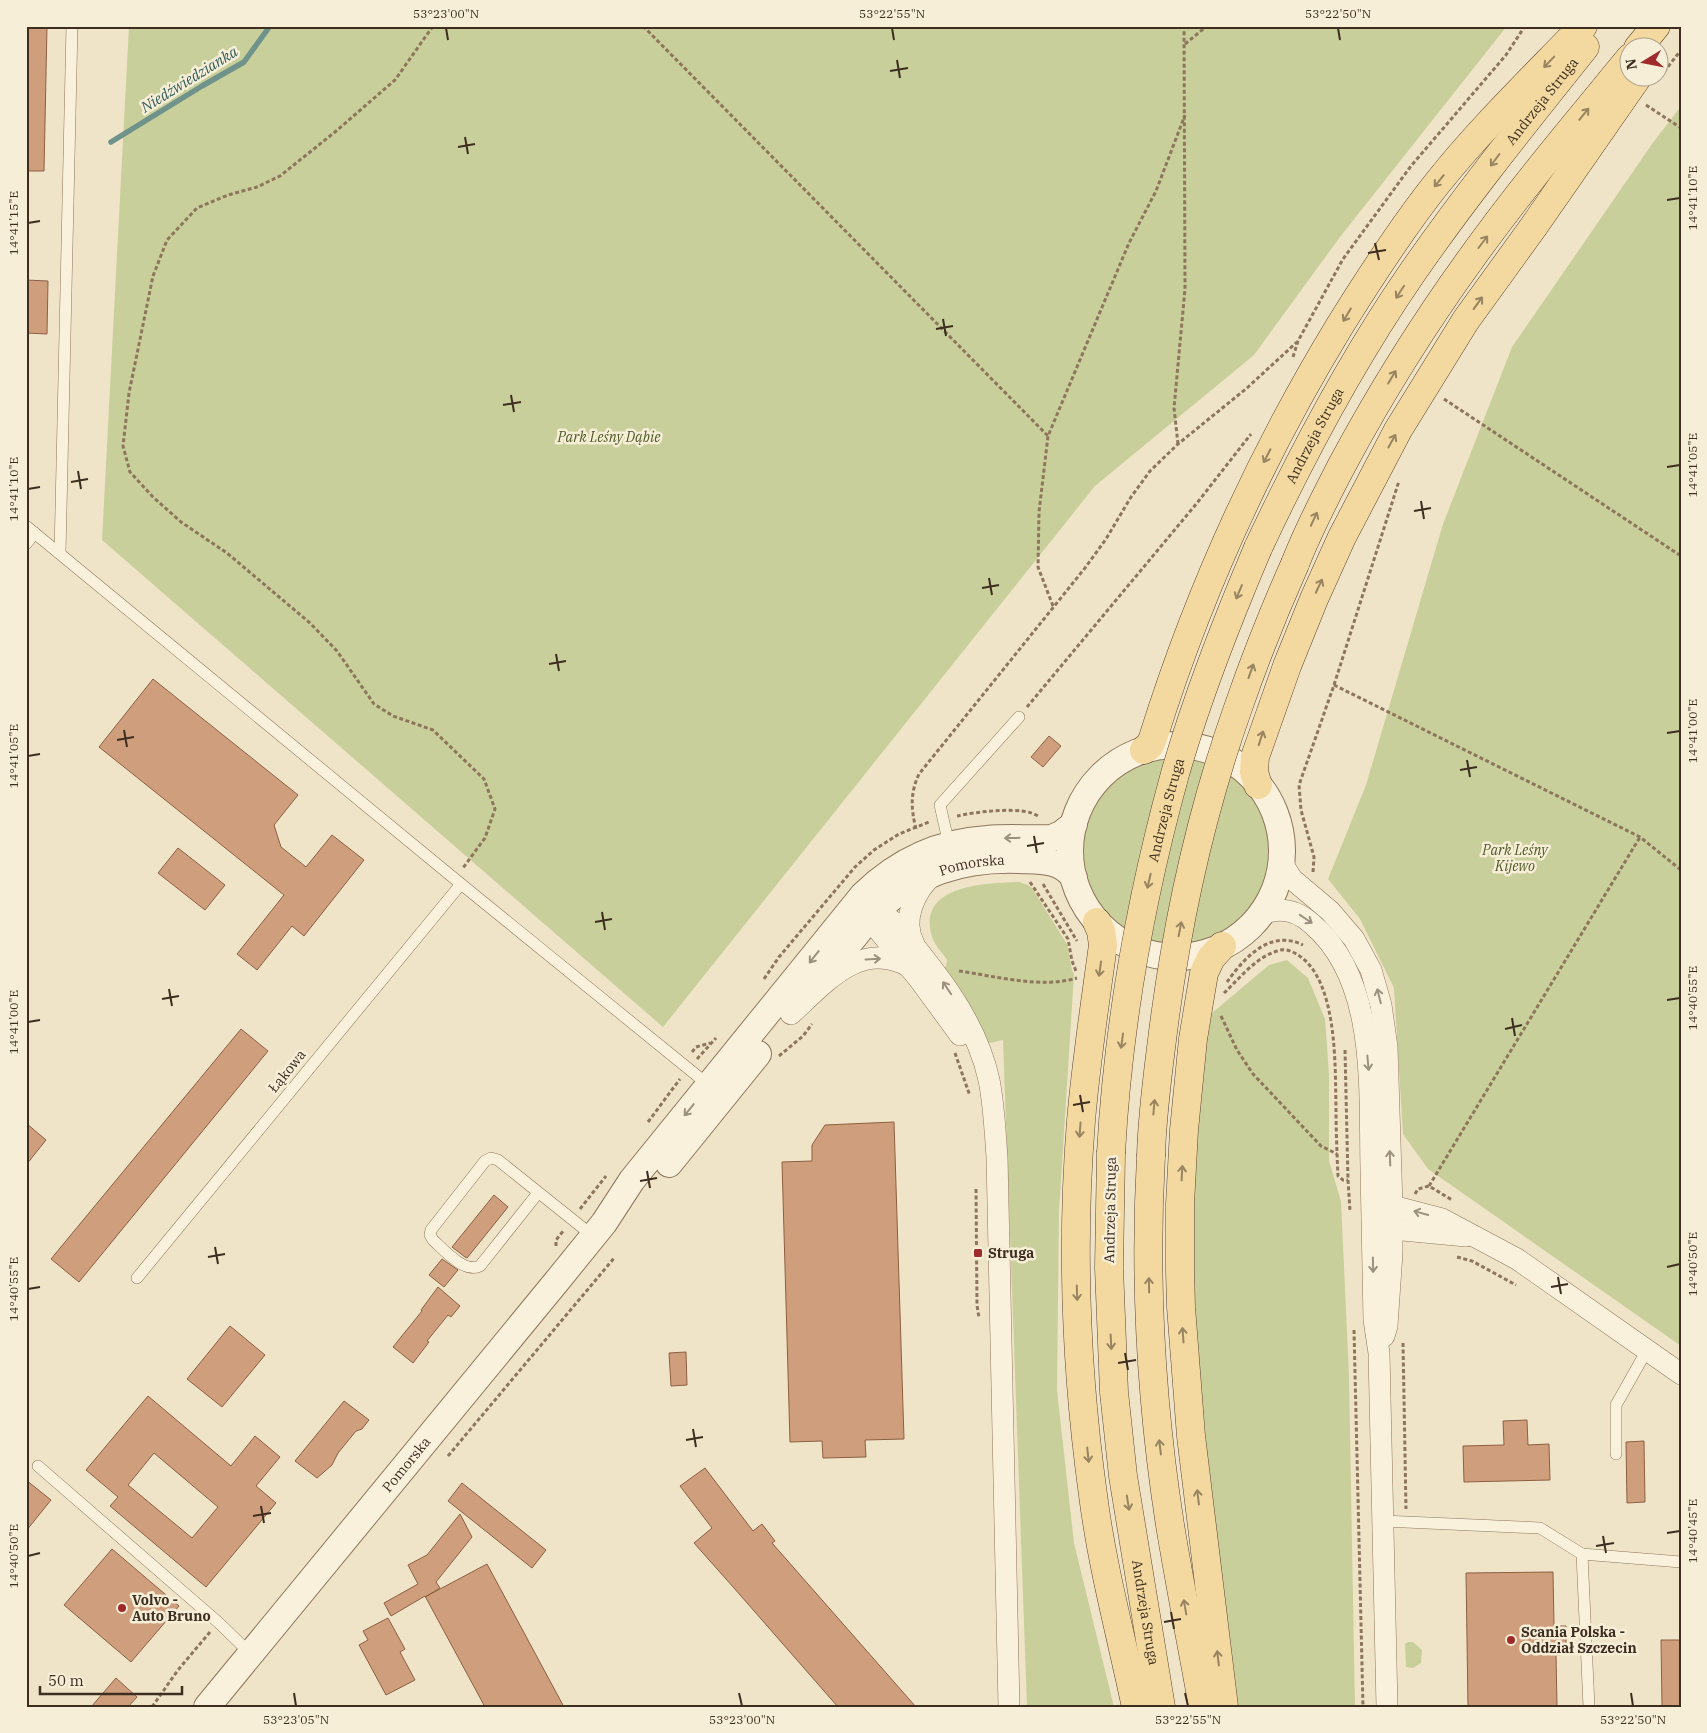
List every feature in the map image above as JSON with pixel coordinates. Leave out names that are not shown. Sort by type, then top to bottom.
[{"type":"main road","points":[[1144,750],[1150,745],[1153,738],[1183,648],[1215,567],[1247,496],[1313,370],[1365,284],[1438,182],[1467,147],[1583,26]]},
{"type":"main road","name":"Andrzeja Struga","points":[[1160,1707],[1123,1476],[1114,1392],[1109,1268],[1111,1153],[1120,1057],[1134,956],[1155,852],[1199,699],[1234,605],[1258,548],[1318,425],[1357,358],[1407,281],[1500,155],[1602,26]]},
{"type":"main road","points":[[1646,38],[1656,26]]},
{"type":"main road","points":[[1664,38],[1672,26]]},
{"type":"main road","points":[[1203,1707],[1170,1524],[1156,1401],[1150,1318],[1149,1193],[1155,1101],[1168,990],[1187,890],[1211,793],[1237,710],[1269,624],[1316,515],[1354,442],[1420,332],[1470,260],[1511,205],[1620,70]]},
{"type":"main road","points":[[1258,785],[1254,772],[1255,757],[1287,666],[1314,599],[1369,484],[1398,430],[1466,320],[1534,226],[1645,88]]},
{"type":"main road","points":[[1097,922],[1101,931],[1103,945],[1087,1062],[1078,1176],[1077,1282],[1079,1333],[1083,1400],[1093,1496],[1102,1552],[1136,1707]]},
{"type":"main road","points":[[1222,946],[1208,962],[1204,973],[1194,1039],[1180,1204],[1180,1271],[1191,1436],[1224,1707]]},
{"type":"street","points":[[1164,746],[1177,746],[1203,749],[1222,756],[1244,771],[1258,785],[1266,796],[1280,833],[1279,873],[1271,898],[1260,915],[1242,934],[1222,946],[1207,952],[1188,957],[1174,957],[1154,955],[1124,943],[1107,932],[1097,922],[1082,901],[1074,878],[1070,843],[1074,824],[1084,799],[1100,778],[1120,761],[1144,750],[1164,746]]},
{"type":"street","name":"Pomorska","points":[[207,1707],[598,1229],[657,1177],[716,1091],[863,895],[903,863],[949,845],[986,839],[1052,838],[1074,824]]},
{"type":"street","points":[[1281,853],[1287,872],[1305,890],[1330,910],[1354,939],[1367,962],[1378,992],[1387,1047],[1392,1206],[1392,1253],[1388,1326],[1379,1353]]},
{"type":"street","name":"Pomorska","points":[[803,1017],[872,913],[906,887],[937,872],[978,861],[1041,860],[1062,866],[1074,878]]},
{"type":"street","points":[[913,958],[910,911],[921,888],[937,872]]},
{"type":"street","name":"Pomorska","points":[[872,913],[869,898],[876,883]]},
{"type":"street","points":[[1260,915],[1280,909],[1292,911],[1307,919],[1319,929],[1334,948],[1351,979],[1360,1008],[1367,1051],[1374,1320],[1379,1353],[1393,1522],[1387,1707]]},
{"type":"street","name":"Pomorska","points":[[844,919],[855,912],[872,913]]},
{"type":"street","points":[[872,913],[880,932],[913,958],[951,995],[974,1037],[989,1079],[997,1157],[1009,1707]]},
{"type":"street","name":"Pomorska","points":[[716,1091],[803,1017],[846,967],[862,959],[888,958],[901,962],[913,958]]},
{"type":"street","points":[[1372,1216],[1380,1209],[1392,1206],[1442,1219],[1523,1263],[1681,1374]]},
{"type":"street","points":[[1372,1216],[1381,1225],[1392,1229],[1472,1236]]},
{"type":"lane","points":[[60,553],[72,26]]},
{"type":"lane","points":[[26,544],[31,529],[458,882],[716,1091]]},
{"type":"lane","points":[[949,845],[940,805],[1019,717]]},
{"type":"lane","name":"Łąkowa","points":[[137,1278],[458,882]]},
{"type":"lane","points":[[538,1193],[480,1266],[476,1268],[464,1266],[433,1240],[430,1235],[431,1230],[485,1161],[491,1158],[498,1160],[538,1193],[598,1229]]},
{"type":"lane","points":[[1616,1454],[1616,1405],[1647,1350]]},
{"type":"lane","points":[[38,1466],[219,1623],[251,1654]]},
{"type":"lane","points":[[1393,1522],[1540,1528],[1582,1554],[1681,1562]]},
{"type":"lane","points":[[1582,1554],[1589,1707]]},
{"type":"path","points":[[433,26],[395,80],[335,132],[280,176],[257,187],[228,195],[197,208],[167,240],[152,276],[129,393],[123,446],[130,472],[153,497],[181,522],[227,553],[310,623],[337,651],[374,704],[392,716],[433,730],[484,779],[495,809],[485,838],[458,882]]},
{"type":"path","points":[[643,26],[1048,436]]},
{"type":"path","points":[[1178,444],[1174,408],[1185,289],[1184,26]]},
{"type":"path","points":[[1185,44],[1207,26]]},
{"type":"path","points":[[1292,359],[1298,341],[1343,259],[1410,166],[1506,54],[1526,26]]},
{"type":"path","points":[[1670,62],[1681,50]]},
{"type":"path","points":[[1647,88],[1681,128]]},
{"type":"path","points":[[1054,606],[1038,567],[1039,512],[1048,436],[1130,243],[1156,191],[1185,115]]},
{"type":"path","points":[[918,837],[912,813],[912,798],[914,785],[919,774],[1085,568],[1106,539],[1130,497],[1150,471],[1178,444],[1247,388],[1298,341]]},
{"type":"path","points":[[1440,402],[1442,398],[1681,556]]},
{"type":"path","points":[[1019,717],[1197,503],[1257,426]]},
{"type":"path","points":[[1305,890],[1313,873],[1314,857],[1301,810],[1299,785],[1334,684],[1402,472]]},
{"type":"path","points":[[1334,684],[1640,837],[1681,870]]},
{"type":"path","points":[[1429,1186],[1640,837]]},
{"type":"path","points":[[958,977],[953,971],[1040,982],[1062,981],[1083,976]]},
{"type":"path","points":[[1220,1013],[1234,1043],[1253,1074],[1321,1146],[1337,1154]]},
{"type":"path","points":[[774,1060],[803,1036],[803,1017]]},
{"type":"path","points":[[954,1052],[971,1099]]},
{"type":"path","points":[[977,1182],[975,1199],[977,1305],[980,1324]]},
{"type":"path","points":[[1454,1256],[1472,1261],[1522,1289]]},
{"type":"path","points":[[448,1456],[615,1257]]},
{"type":"path","points":[[1393,1522],[1407,1507],[1402,1335]]},
{"type":"path","points":[[152,1707],[178,1670],[219,1623]]},
{"type":"green space","name":"Park Leśny Dąbie","points":[[129,26],[1507,26],[1340,237],[1254,355],[1095,486],[663,1027],[102,540]]},
{"type":"green space","name":"Park Leśny Kijewo","points":[[1681,106],[1681,1346],[1428,1169],[1403,1134],[1394,988],[1360,919],[1328,879],[1366,785],[1443,524],[1512,347],[1652,144]]},
{"type":"green space","points":[[1176,758],[1203,762],[1220,769],[1242,786],[1259,808],[1266,825],[1270,852],[1266,879],[1259,896],[1242,918],[1220,935],[1203,942],[1176,946],[1149,942],[1132,935],[1110,918],[1093,896],[1086,879],[1082,852],[1086,825],[1093,808],[1110,786],[1132,769],[1149,762]]},
{"type":"green space","points":[[1019,882],[1032,888],[1067,944],[1074,974],[1059,1212],[1057,1390],[1074,1543],[1114,1707],[1027,1707],[1003,1040],[985,1044],[941,970],[946,966],[947,960],[933,940],[930,920],[934,907],[944,897],[957,890],[973,886]]},
{"type":"green space","points":[[1287,960],[1308,978],[1325,1019],[1329,1074],[1329,1161],[1341,1201],[1349,1376],[1355,1707],[1237,1707],[1198,1392],[1193,1312],[1193,1164],[1202,1068],[1212,1013],[1269,965]]},
{"type":"green space","points":[[1413,1642],[1422,1650],[1421,1663],[1413,1668],[1406,1667],[1405,1644]]},
{"type":"building","points":[[26,26],[47,26],[44,171],[26,171]]},
{"type":"building","points":[[26,280],[48,281],[47,334],[26,333]]},
{"type":"building","points":[[153,679],[298,795],[274,825],[281,847],[306,867],[332,835],[364,860],[304,936],[292,926],[257,970],[237,954],[284,895],[99,747]]},
{"type":"building","points":[[1049,736],[1061,746],[1043,767],[1031,757]]},
{"type":"building","points":[[178,848],[225,885],[205,910],[158,873]]},
{"type":"building","points":[[241,1029],[268,1051],[79,1282],[51,1259]]},
{"type":"building","points":[[894,1122],[904,1439],[865,1440],[866,1457],[823,1458],[822,1441],[790,1442],[782,1162],[812,1161],[812,1145],[825,1125]]},
{"type":"building","points":[[26,1123],[46,1140],[26,1165]]},
{"type":"building","points":[[494,1195],[508,1207],[467,1258],[452,1247]]},
{"type":"building","points":[[442,1259],[458,1270],[444,1287],[429,1275]]},
{"type":"building","points":[[438,1287],[460,1306],[451,1317],[448,1315],[427,1341],[429,1342],[413,1363],[393,1347],[422,1311]]},
{"type":"building","points":[[230,1326],[265,1355],[222,1407],[187,1379]]},
{"type":"building","points":[[686,1352],[687,1385],[671,1386],[669,1353]]},
{"type":"building","points":[[148,1396],[231,1466],[255,1436],[280,1457],[256,1486],[276,1503],[206,1587],[110,1506],[118,1497],[86,1470]],"holes":[[[154,1453],[218,1507],[192,1538],[128,1485]]]},
{"type":"building","points":[[344,1401],[369,1420],[362,1429],[356,1431],[338,1453],[332,1465],[317,1478],[295,1461]]},
{"type":"building","points":[[1527,1420],[1528,1445],[1549,1444],[1550,1480],[1464,1482],[1463,1446],[1504,1445],[1503,1421]]},
{"type":"building","points":[[1644,1441],[1645,1502],[1627,1503],[1626,1442]]},
{"type":"building","points":[[705,1468],[753,1531],[762,1524],[775,1541],[772,1543],[916,1707],[838,1707],[694,1543],[712,1528],[680,1486]]},
{"type":"building","points":[[26,1480],[51,1500],[26,1531]]},
{"type":"building","points":[[462,1483],[546,1550],[532,1568],[448,1501]]},
{"type":"building","points":[[460,1514],[472,1537],[436,1582],[440,1588],[391,1616],[384,1603],[418,1584],[408,1565],[427,1555]]},
{"type":"building","points":[[112,1549],[179,1606],[131,1662],[64,1605]]},
{"type":"building","points":[[487,1564],[564,1707],[485,1707],[425,1597]]},
{"type":"building","name":"Scania Polska - Oddział Szczecin","points":[[1553,1572],[1554,1626],[1566,1626],[1566,1654],[1556,1655],[1557,1707],[1468,1707],[1466,1573]]},
{"type":"building","points":[[388,1618],[405,1649],[400,1652],[415,1680],[386,1695],[359,1645],[368,1640],[363,1631]]},
{"type":"building","points":[[1661,1640],[1681,1640],[1681,1707],[1662,1707]]},
{"type":"building","points":[[116,1678],[137,1697],[128,1707],[91,1707]]},
{"type":"waterway","name":"Niedźwiedzianka","points":[[111,142],[244,62],[270,26]]},
{"type":"place","name":"Struga","points":[[978,1253]]},
{"type":"place","name":"Volvo - Auto Bruno","points":[[122,1608]]},
{"type":"place","name":"Scania Polska - Oddział Szczecin","points":[[1511,1640]]}]
